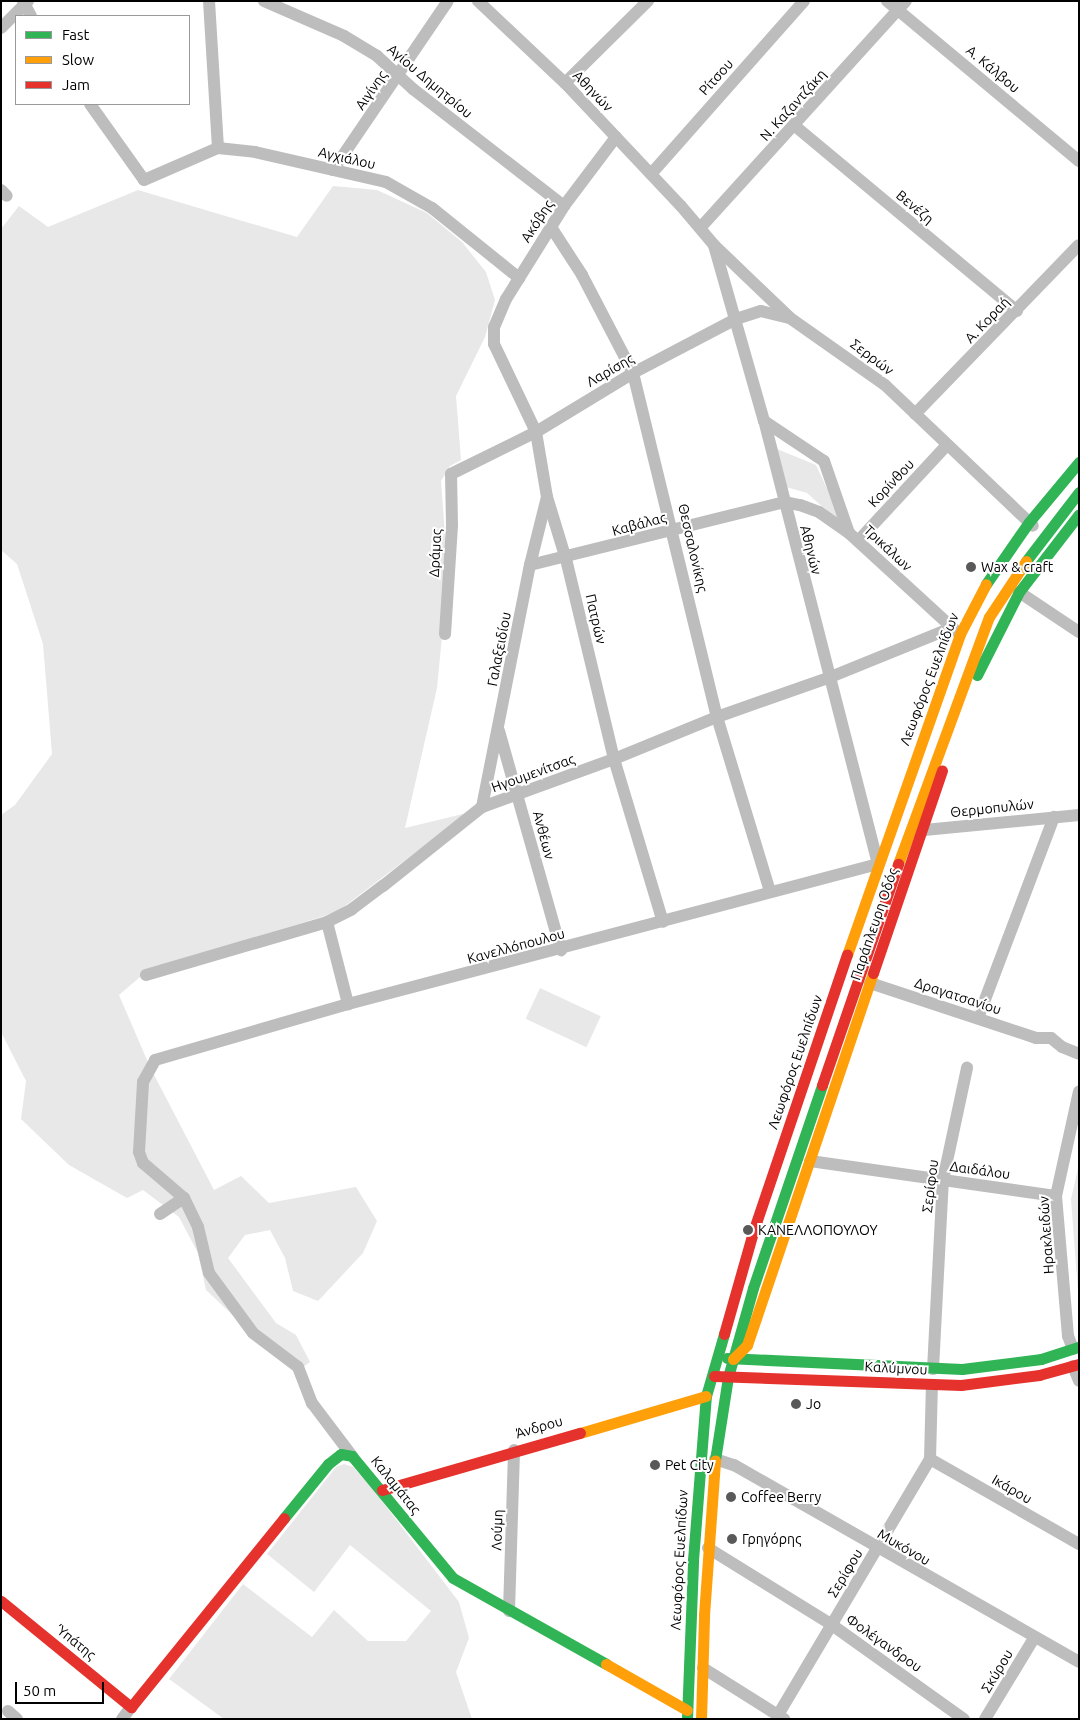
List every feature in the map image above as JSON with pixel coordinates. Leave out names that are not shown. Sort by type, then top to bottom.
[{"type":"main road","name":"Λεωφόρος Ευελπίδων","points":[[687,1714],[694,1542],[706,1396],[715,1357],[757,1221],[956,631],[1029,522],[1079,462]]},
{"type":"main road","name":"Λεωφόρος Ευελπίδων","points":[[701,1714],[708,1548],[715,1459],[732,1358],[753,1288],[916,831],[989,617],[1043,535],[1079,492]]},
{"type":"main road","name":"Παράπλευρη Οδός","points":[[732,1358],[747,1345],[870,983],[916,831],[983,659],[1019,592],[1079,514]]},
{"type":"main road","name":"Καλύμνου","points":[[715,1357],[933,1369],[1012,1364],[1076,1348]]},
{"type":"main road","name":"Καλύμνου","points":[[710,1375],[932,1385],[1002,1382],[1076,1365]]},
{"type":"main road","name":"Άνδρου","points":[[382,1490],[514,1450],[706,1396]]},
{"type":"main road","name":"Καλαμάτας","points":[[131,1707],[328,1464],[341,1454],[352,1456],[453,1578],[687,1714]]},
{"type":"main road","name":"Ύπάτης","points":[[1,1601],[131,1707]]},
{"type":"main road","points":[[701,1714],[714,1719]]},
{"type":"street","points":[[209,1],[218,148]]},
{"type":"street","name":"Αγίου Δημητρίου","points":[[264,1],[344,36],[376,56],[400,76],[412,90],[564,206]]},
{"type":"street","name":"Αιγίνης","points":[[333,170],[400,76],[448,1]]},
{"type":"street","name":"Αθηνών","points":[[478,1],[565,83],[681,206]]},
{"type":"street","points":[[565,83],[648,1]]},
{"type":"street","name":"Ρίτσου","points":[[651,174],[804,1]]},
{"type":"street","name":"A. Κάλβου","points":[[887,1],[902,5],[1079,161]]},
{"type":"street","points":[[1,28],[26,2],[31,15]]},
{"type":"street","name":"Ν. Καζαντζάκη","points":[[701,227],[795,126],[902,5]]},
{"type":"street","name":"Αγχιάλου","points":[[91,105],[144,180],[218,148],[255,152],[386,182],[412,194],[518,278]]},
{"type":"street","name":"Βενέζη","points":[[795,126],[1017,311]]},
{"type":"street","name":"Ακόβης","points":[[494,327],[518,278],[564,206],[616,137]]},
{"type":"street","name":"Σερρών","points":[[681,206],[701,227],[714,245],[790,318],[885,385],[946,446],[1043,535]]},
{"type":"street","name":"Θεσσαλονίκης","points":[[551,227],[582,274],[633,373],[673,530],[717,717],[770,891]]},
{"type":"street","name":"Αθηνών","points":[[714,245],[764,421],[828,678],[878,864]]},
{"type":"street","name":"Α. Κοραή","points":[[915,414],[1079,245]]},
{"type":"street","name":"Λαρίσης","points":[[450,474],[536,432],[633,373],[736,319],[761,311],[790,318]]},
{"type":"street","name":"Πατρών","points":[[494,327],[494,344],[503,367],[536,432],[547,497],[566,558],[614,759],[663,922]]},
{"type":"street","points":[[764,421],[824,461],[854,537]]},
{"type":"street","name":"Κορίνθου","points":[[854,537],[946,446]]},
{"type":"street","name":"Δράμας","points":[[445,634],[452,525],[450,474]]},
{"type":"street","name":"Γαλαξειδίου","points":[[482,807],[530,565],[547,497]]},
{"type":"street","name":"Καβάλας","points":[[530,565],[566,558],[784,502]]},
{"type":"street","name":"Τρικάλων","points":[[784,502],[819,512],[854,537],[956,631]]},
{"type":"street","points":[[1019,592],[1079,632]]},
{"type":"street","name":"Ηγουμενίτσας","points":[[146,975],[327,922],[368,897],[482,807],[614,759],[717,717],[956,631]]},
{"type":"street","name":"Ανθέων","points":[[499,729],[560,950]]},
{"type":"street","name":"Θερμοπυλών","points":[[916,831],[1079,815]]},
{"type":"street","points":[[978,1018],[1054,816]]},
{"type":"street","name":"Κανελλόπουλου","points":[[184,1198],[143,1163],[139,1152],[143,1082],[152,1063],[162,1056],[348,1004],[560,950],[770,891],[878,864]]},
{"type":"street","points":[[327,922],[348,1004]]},
{"type":"street","name":"Δραγατσανίου","points":[[870,983],[1036,1038],[1051,1038],[1062,1047],[1079,1054]]},
{"type":"street","name":"Σερίφου","points":[[933,1369],[943,1180],[967,1068]]},
{"type":"street","name":"Ηρακλειδών","points":[[1076,1348],[1068,1336],[1056,1196],[1079,1092]]},
{"type":"street","name":"Δαιδάλου","points":[[810,1161],[1056,1196]]},
{"type":"street","points":[[160,1214],[184,1198],[198,1226],[209,1273],[253,1333],[298,1367],[312,1403],[352,1456]]},
{"type":"street","points":[[1076,1365],[1079,1381]]},
{"type":"street","name":"Σερίφου","points":[[781,1717],[832,1625],[930,1459],[932,1385]]},
{"type":"street","name":"Λούμη","points":[[509,1611],[514,1450]]},
{"type":"street","name":"Μυκόνου","points":[[715,1459],[734,1465],[877,1550],[1079,1662]]},
{"type":"street","name":"Ικάρου","points":[[930,1459],[1079,1544]]},
{"type":"street","name":"Φολέγανδρου","points":[[708,1548],[832,1625],[964,1719]]},
{"type":"street","name":"Σκύρου","points":[[985,1719],[1034,1638]]},
{"type":"street","points":[[703,1668],[781,1717]]},
{"type":"street","name":"Καλαμάτας","points":[[122,1719],[131,1707]]},
{"type":"shaded area","points":[[333,186],[377,190],[427,213],[462,242],[486,272],[495,300],[485,337],[456,396],[461,460],[450,466],[441,481],[448,575],[437,688],[405,828],[467,813],[337,912],[147,971],[119,995],[150,1067],[214,1190],[241,1176],[269,1203],[356,1187],[377,1221],[363,1253],[318,1301],[293,1291],[285,1258],[270,1230],[245,1235],[228,1258],[276,1323],[296,1335],[310,1362],[302,1368],[282,1362],[206,1290],[198,1253],[179,1217],[143,1190],[127,1198],[69,1165],[21,1119],[26,1081],[1,1032],[1,815],[15,805],[52,754],[43,644],[17,564],[1,550],[1,229],[19,206],[48,227],[138,190],[297,237]]},
{"type":"shaded area","points":[[777,449],[816,465],[845,527],[807,493],[786,487]]},
{"type":"shaded area","points":[[540,988],[601,1016],[586,1047],[526,1019]]},
{"type":"shaded area","points":[[1079,1164],[1079,1305],[1071,1199]]},
{"type":"shaded area","points":[[344,1464],[353,1467],[372,1488],[459,1602],[469,1638],[456,1672],[472,1719],[224,1719],[169,1679],[243,1584],[312,1637],[334,1610],[368,1641],[406,1641],[431,1611],[350,1545],[314,1592],[267,1554],[336,1467]]},
{"type":"traffic: fast","points":[[986,584],[1029,522],[1079,462]]},
{"type":"traffic: fast","points":[[1026,561],[1079,492]]},
{"type":"traffic: fast","points":[[977,675],[1019,592],[1079,514]]},
{"type":"traffic: fast","points":[[715,1460],[728,1377],[753,1288],[822,1085]]},
{"type":"traffic: fast","points":[[687,1719],[693,1560],[706,1396],[724,1334]]},
{"type":"traffic: fast","points":[[727,1358],[962,1369],[1041,1359],[1079,1347]]},
{"type":"traffic: fast","points":[[284,1518],[328,1464],[341,1454],[352,1456],[453,1578],[606,1664]]},
{"type":"traffic: slow","points":[[898,864],[989,617],[1026,561]]},
{"type":"traffic: slow","points":[[847,955],[960,634],[986,584]]},
{"type":"traffic: slow","points":[[733,1359],[747,1345],[873,973]]},
{"type":"traffic: slow","points":[[580,1433],[706,1396]]},
{"type":"traffic: slow","points":[[701,1719],[704,1615],[715,1460]]},
{"type":"traffic: slow","points":[[606,1664],[687,1710]]},
{"type":"traffic: jam","points":[[873,973],[942,770]]},
{"type":"traffic: jam","points":[[822,1085],[898,864]]},
{"type":"traffic: jam","points":[[724,1334],[753,1232],[847,955]]},
{"type":"traffic: jam","points":[[714,1376],[961,1385],[1039,1375],[1079,1364]]},
{"type":"traffic: jam","points":[[382,1490],[580,1433]]},
{"type":"traffic: jam","points":[[1,1601],[131,1707],[284,1518]]},
{"type":"place","name":"Wax & craft","points":[[971,567]]},
{"type":"place","name":"ΚΑΝΕΛΛΟΠΟΥΛΟΥ","points":[[748,1230]]},
{"type":"place","name":"Jo","points":[[796,1404]]},
{"type":"place","name":"Pet City","points":[[655,1465]]},
{"type":"place","name":"Coffee Berry","points":[[731,1497]]},
{"type":"place","name":"Γρηγόρης","points":[[732,1539]]}]
